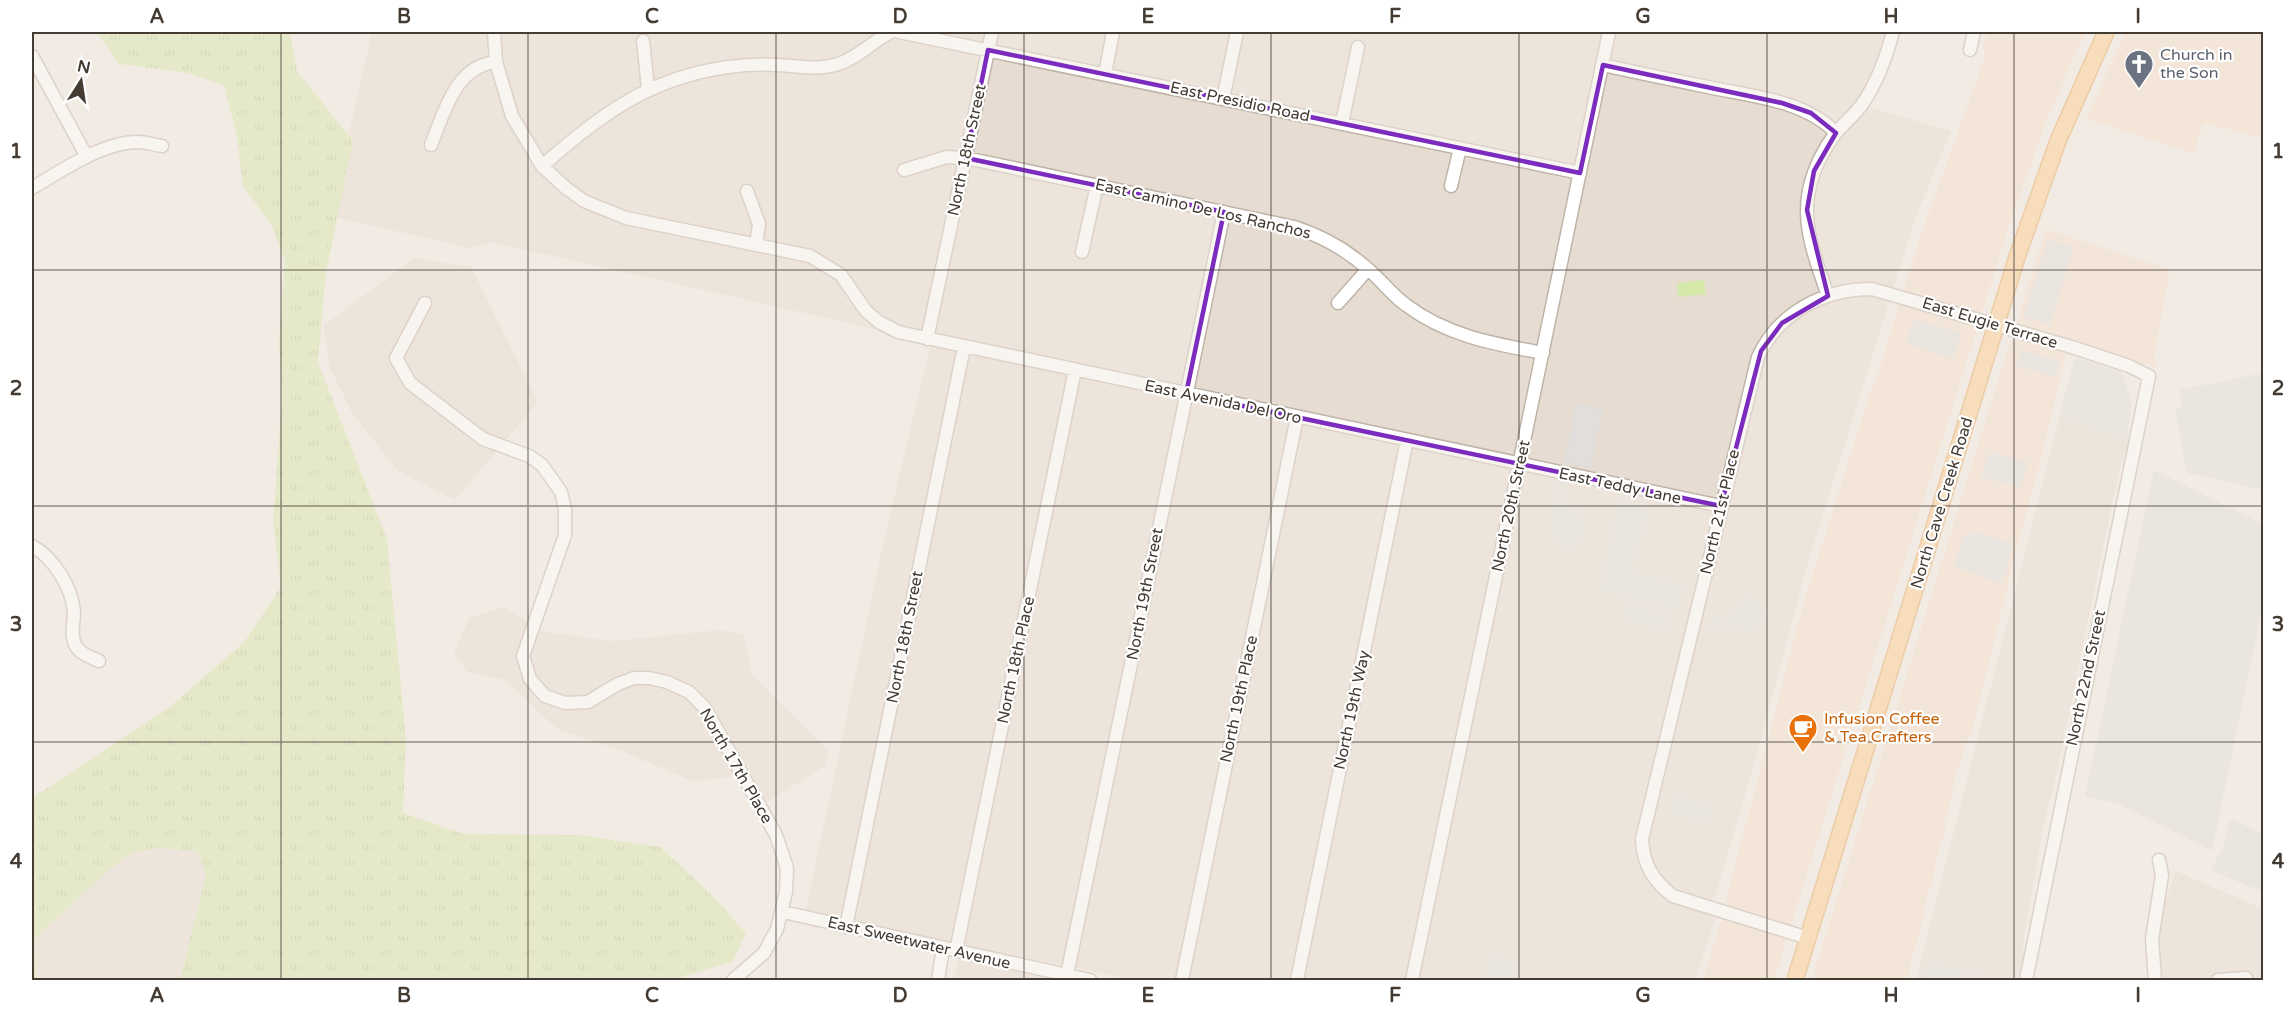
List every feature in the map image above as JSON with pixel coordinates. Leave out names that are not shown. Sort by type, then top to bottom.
[{"type":"main road","name":"North Cave Creek Road","points":[[1795,981],[2017,257],[2052,157],[2106,32]]},
{"type":"street","name":"East Avenida Del Oro","points":[[494,32],[496,62],[512,116],[542,166],[584,201],[602,209],[626,218],[810,256],[841,275],[866,311],[879,322],[898,332],[1519,465]]},
{"type":"street","points":[[542,166],[601,117],[648,89],[704,71],[730,67],[777,65],[812,69],[827,67],[856,56],[891,32]]},
{"type":"street","name":"East Presidio Road","points":[[899,32],[1580,173]]},
{"type":"street","name":"North 18th Street","points":[[927,339],[992,32]]},
{"type":"street","points":[[1105,74],[1113,32]]},
{"type":"street","points":[[1223,99],[1237,32]]},
{"type":"street","name":"North 20th Street","points":[[1412,981],[1609,32]]},
{"type":"street","points":[[1828,296],[1808,231],[1807,210],[1814,171],[1836,132],[1850,120],[1876,82],[1893,32]]},
{"type":"street","points":[[1970,50],[1974,32]]},
{"type":"street","points":[[643,41],[648,89]]},
{"type":"street","points":[[1342,123],[1358,47]]},
{"type":"street","points":[[32,56],[87,157]]},
{"type":"street","points":[[431,145],[450,96],[459,84],[477,66],[496,62]]},
{"type":"street","points":[[1603,65],[1782,103],[1810,113],[1827,123],[1836,132]]},
{"type":"street","points":[[32,188],[87,157],[113,147],[137,142],[162,146]]},
{"type":"street","points":[[1451,186],[1460,148]]},
{"type":"street","name":"East Camino De Los Ranchos","points":[[904,170],[947,158],[966,158],[1294,227],[1321,237],[1368,269],[1404,304],[1444,329],[1468,338],[1544,353]]},
{"type":"street","points":[[1082,252],[1097,185]]},
{"type":"street","points":[[747,191],[759,224],[756,245]]},
{"type":"street","name":"North 19th Street","points":[[1067,975],[1224,212]]},
{"type":"street","points":[[1338,303],[1368,269]]},
{"type":"street","name":"East Eugie Terrace","points":[[1828,296],[1852,289],[1872,289],[2129,366],[2150,375]]},
{"type":"street","name":"North 21st Place","points":[[1808,938],[1673,896],[1661,887],[1650,873],[1643,856],[1642,839],[1754,368],[1770,336],[1782,323],[1804,306],[1828,296]]},
{"type":"street","name":"North 17th Place","points":[[424,303],[396,358],[410,383],[483,439],[529,456],[542,465],[561,492],[565,509],[565,535],[523,656],[530,679],[546,696],[565,703],[588,702],[618,684],[634,678],[667,682],[689,692],[705,708],[776,835],[786,868],[783,912],[764,953],[733,981]]},
{"type":"street","name":"North 18th Street","points":[[846,927],[964,347]]},
{"type":"street","name":"North 18th Place","points":[[938,981],[950,950],[1076,370]]},
{"type":"street","name":"North 22nd Street","points":[[2026,981],[2150,375]]},
{"type":"street","name":"North 19th Place","points":[[1182,981],[1297,417]]},
{"type":"street","name":"North 19th Way","points":[[1297,981],[1407,440]]},
{"type":"street","name":"East Teddy Lane","points":[[1519,465],[1721,506]]},
{"type":"street","points":[[32,546],[52,562],[68,589],[74,611],[73,640],[79,650],[99,661]]},
{"type":"street","points":[[2155,981],[2152,939],[2162,875],[2159,860]]},
{"type":"street","name":"East Sweetwater Avenue","points":[[783,912],[1083,980]]},
{"type":"street","points":[[2218,981],[2246,978]]},
{"type":"highlighted area","points":[[988,50],[1580,173],[1603,65],[1782,103],[1811,113],[1836,133],[1814,171],[1807,210],[1828,296],[1782,323],[1761,351],[1721,506],[1186,394],[1224,212],[966,158]]},
{"type":"shaded area","points":[[372,32],[1885,32],[1880,53],[1858,100],[1868,107],[1951,131],[1915,219],[1806,569],[1755,761],[1710,914],[1716,916],[1695,980],[1133,980],[806,910],[884,540],[930,347],[890,336],[875,329],[491,242],[470,248],[330,216]]},
{"type":"shaded area","points":[[1987,32],[2085,32],[2047,119],[2008,229],[1774,980],[1703,980],[1720,924],[1803,605],[1921,234],[1986,55],[1983,48]]},
{"type":"shaded area","points":[[2126,32],[2263,32],[2263,138],[2204,123],[2193,153],[2086,119]]},
{"type":"shaded area","points":[[2046,229],[2170,270],[2154,356],[2156,367],[2021,326],[2017,322]]},
{"type":"shaded area","points":[[2048,239],[2074,247],[2050,325],[2023,317]]},
{"type":"shaded area","points":[[414,258],[471,267],[538,402],[455,500],[398,471],[352,413],[329,366],[324,325]]},
{"type":"shaded area","points":[[1913,319],[1961,333],[1953,359],[1906,344]]},
{"type":"shaded area","points":[[2020,340],[2066,353],[1971,735],[1969,735],[1952,787],[1955,788],[1944,822],[1947,823],[1934,866],[1936,867],[1908,980],[1812,980],[2009,345],[2012,341]]},
{"type":"shaded area","points":[[2021,349],[2060,361],[2055,378],[2016,365]]},
{"type":"shaded area","points":[[2075,357],[2122,372],[2132,402],[2127,438],[2096,431],[2059,416]]},
{"type":"shaded area","points":[[2263,373],[2263,490],[2187,473],[2175,409],[2182,407],[2179,390]]},
{"type":"shaded area","points":[[1576,403],[1603,409],[1591,468],[1564,463]]},
{"type":"shaded area","points":[[2060,415],[2106,433],[2129,439],[2116,484],[2043,829],[2022,948],[2025,949],[2019,980],[1916,980]]},
{"type":"shaded area","points":[[1991,452],[2028,462],[2021,488],[1981,477],[1986,459]]},
{"type":"shaded area","points":[[2154,470],[2263,524],[2263,604],[2212,851],[2116,803],[2085,796]]},
{"type":"shaded area","points":[[1558,480],[1566,482],[1563,504],[1580,509],[1579,517],[1587,519],[1581,546],[1572,544],[1571,551],[1555,548],[1557,540],[1549,538],[1551,520],[1549,519]]},
{"type":"shaded area","points":[[1618,500],[1650,507],[1633,567],[1636,568],[1635,572],[1684,585],[1678,611],[1599,591]]},
{"type":"shaded area","points":[[1973,531],[2013,543],[2006,575],[2003,576],[2001,584],[1954,566],[1963,536],[1965,537],[1966,533],[1972,535]]},
{"type":"shaded area","points":[[1743,595],[1762,599],[1760,608],[1768,610],[1764,627],[1755,626],[1754,633],[1719,627],[1716,636],[1707,634],[1712,614],[1729,618],[1734,601],[1741,603]]},
{"type":"shaded area","points":[[1626,603],[1671,614],[1669,622],[1673,623],[1671,632],[1620,620]]},
{"type":"shaded area","points":[[504,607],[545,632],[613,641],[719,630],[744,635],[752,675],[829,751],[825,766],[767,802],[734,777],[692,781],[624,752],[556,728],[505,680],[467,672],[454,653],[469,618]]},
{"type":"shaded area","points":[[1675,795],[1713,804],[1709,823],[1670,814]]},
{"type":"shaded area","points":[[2232,819],[2263,834],[2263,892],[2210,870],[2222,850],[2228,825]]},
{"type":"shaded area","points":[[154,848],[197,851],[206,873],[180,980],[36,980],[35,939],[106,872],[132,853]]},
{"type":"shaded area","points":[[2176,871],[2263,909],[2263,980],[2162,980],[2159,946],[2163,908]]},
{"type":"shaded area","points":[[1490,954],[1517,959],[1512,980],[1485,980]]},
{"type":"shaded area","points":[[958,959],[1009,970],[1052,980],[954,980]]},
{"type":"shaded area","points":[[1926,962],[2004,977],[2003,980],[1922,980]]},
{"type":"green space","points":[[96,32],[290,32],[297,71],[353,141],[326,273],[318,362],[387,539],[406,739],[403,813],[464,834],[579,835],[661,847],[718,901],[746,934],[733,961],[673,980],[180,980],[206,873],[197,851],[154,848],[132,853],[106,872],[35,939],[36,980],[32,980],[32,798],[167,709],[244,642],[281,587],[273,521],[282,397],[279,341],[285,261],[272,226],[243,186],[237,137],[224,85],[187,73],[119,64]]},
{"type":"green space","points":[[1704,280],[1706,294],[1678,297],[1677,283]]},
{"type":"place","name":"Church in the Son","points":[[2139,90]]},
{"type":"place","name":"Infusion Coffee & Tea Crafters","points":[[1803,754]]}]
